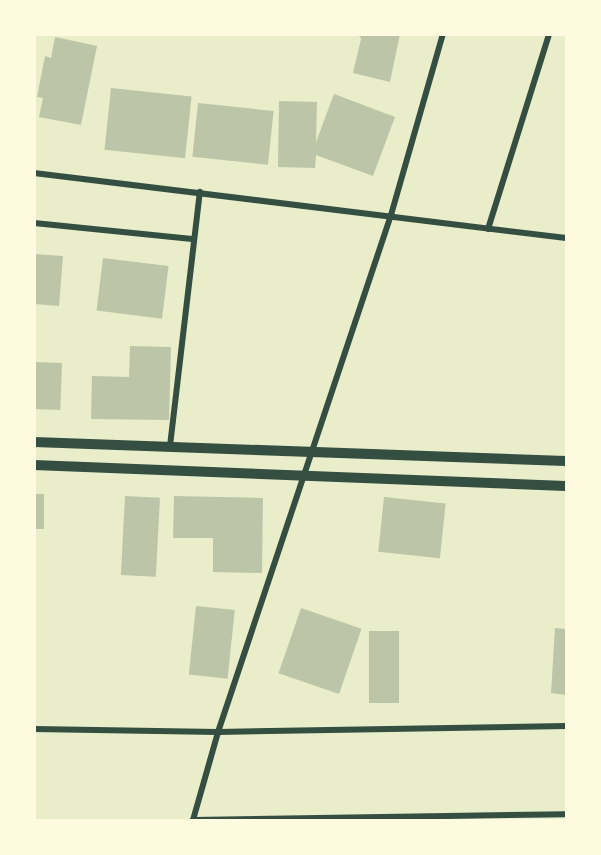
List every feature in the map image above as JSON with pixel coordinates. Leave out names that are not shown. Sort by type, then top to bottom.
[{"type":"street","points":[[443,34],[391,215],[218,732],[193,820],[567,814]]},
{"type":"street","points":[[488,229],[549,34]]},
{"type":"street","points":[[34,173],[567,238]]},
{"type":"street","points":[[170,446],[192,239],[200,192]]},
{"type":"street","points":[[34,223],[192,239]]},
{"type":"street","points":[[34,442],[312,450],[567,461]]},
{"type":"street","points":[[34,465],[304,473],[567,486]]},
{"type":"street","points":[[34,729],[218,732],[567,726]]},
{"type":"building","points":[[358,34],[400,34],[390,82],[353,73],[361,39]]},
{"type":"building","points":[[55,37],[97,46],[81,125],[39,117],[43,98],[37,97],[45,56],[51,58]]},
{"type":"building","points":[[111,88],[192,96],[185,158],[105,150]]},
{"type":"building","points":[[334,94],[395,117],[373,176],[316,155],[315,168],[278,167],[279,101],[317,102],[316,142]]},
{"type":"building","points":[[198,103],[274,111],[268,165],[192,157]]},
{"type":"building","points":[[34,254],[63,256],[59,306],[34,304]]},
{"type":"building","points":[[103,258],[169,266],[162,319],[97,311]]},
{"type":"building","points":[[130,346],[171,347],[169,420],[91,419],[92,376],[129,377]]},
{"type":"building","points":[[34,362],[62,363],[60,410],[34,409]]},
{"type":"building","points":[[34,494],[44,494],[44,529],[34,529]]},
{"type":"building","points":[[125,496],[160,498],[156,577],[121,575]]},
{"type":"building","points":[[174,496],[263,498],[262,573],[213,572],[213,538],[173,538]]},
{"type":"building","points":[[384,497],[446,503],[440,558],[378,552]]},
{"type":"building","points":[[196,606],[235,610],[228,679],[189,675]]},
{"type":"building","points":[[301,608],[362,629],[339,694],[279,673]]},
{"type":"building","points":[[555,628],[566,629],[566,695],[551,693]]},
{"type":"building","points":[[369,631],[399,631],[399,703],[369,703]]}]
